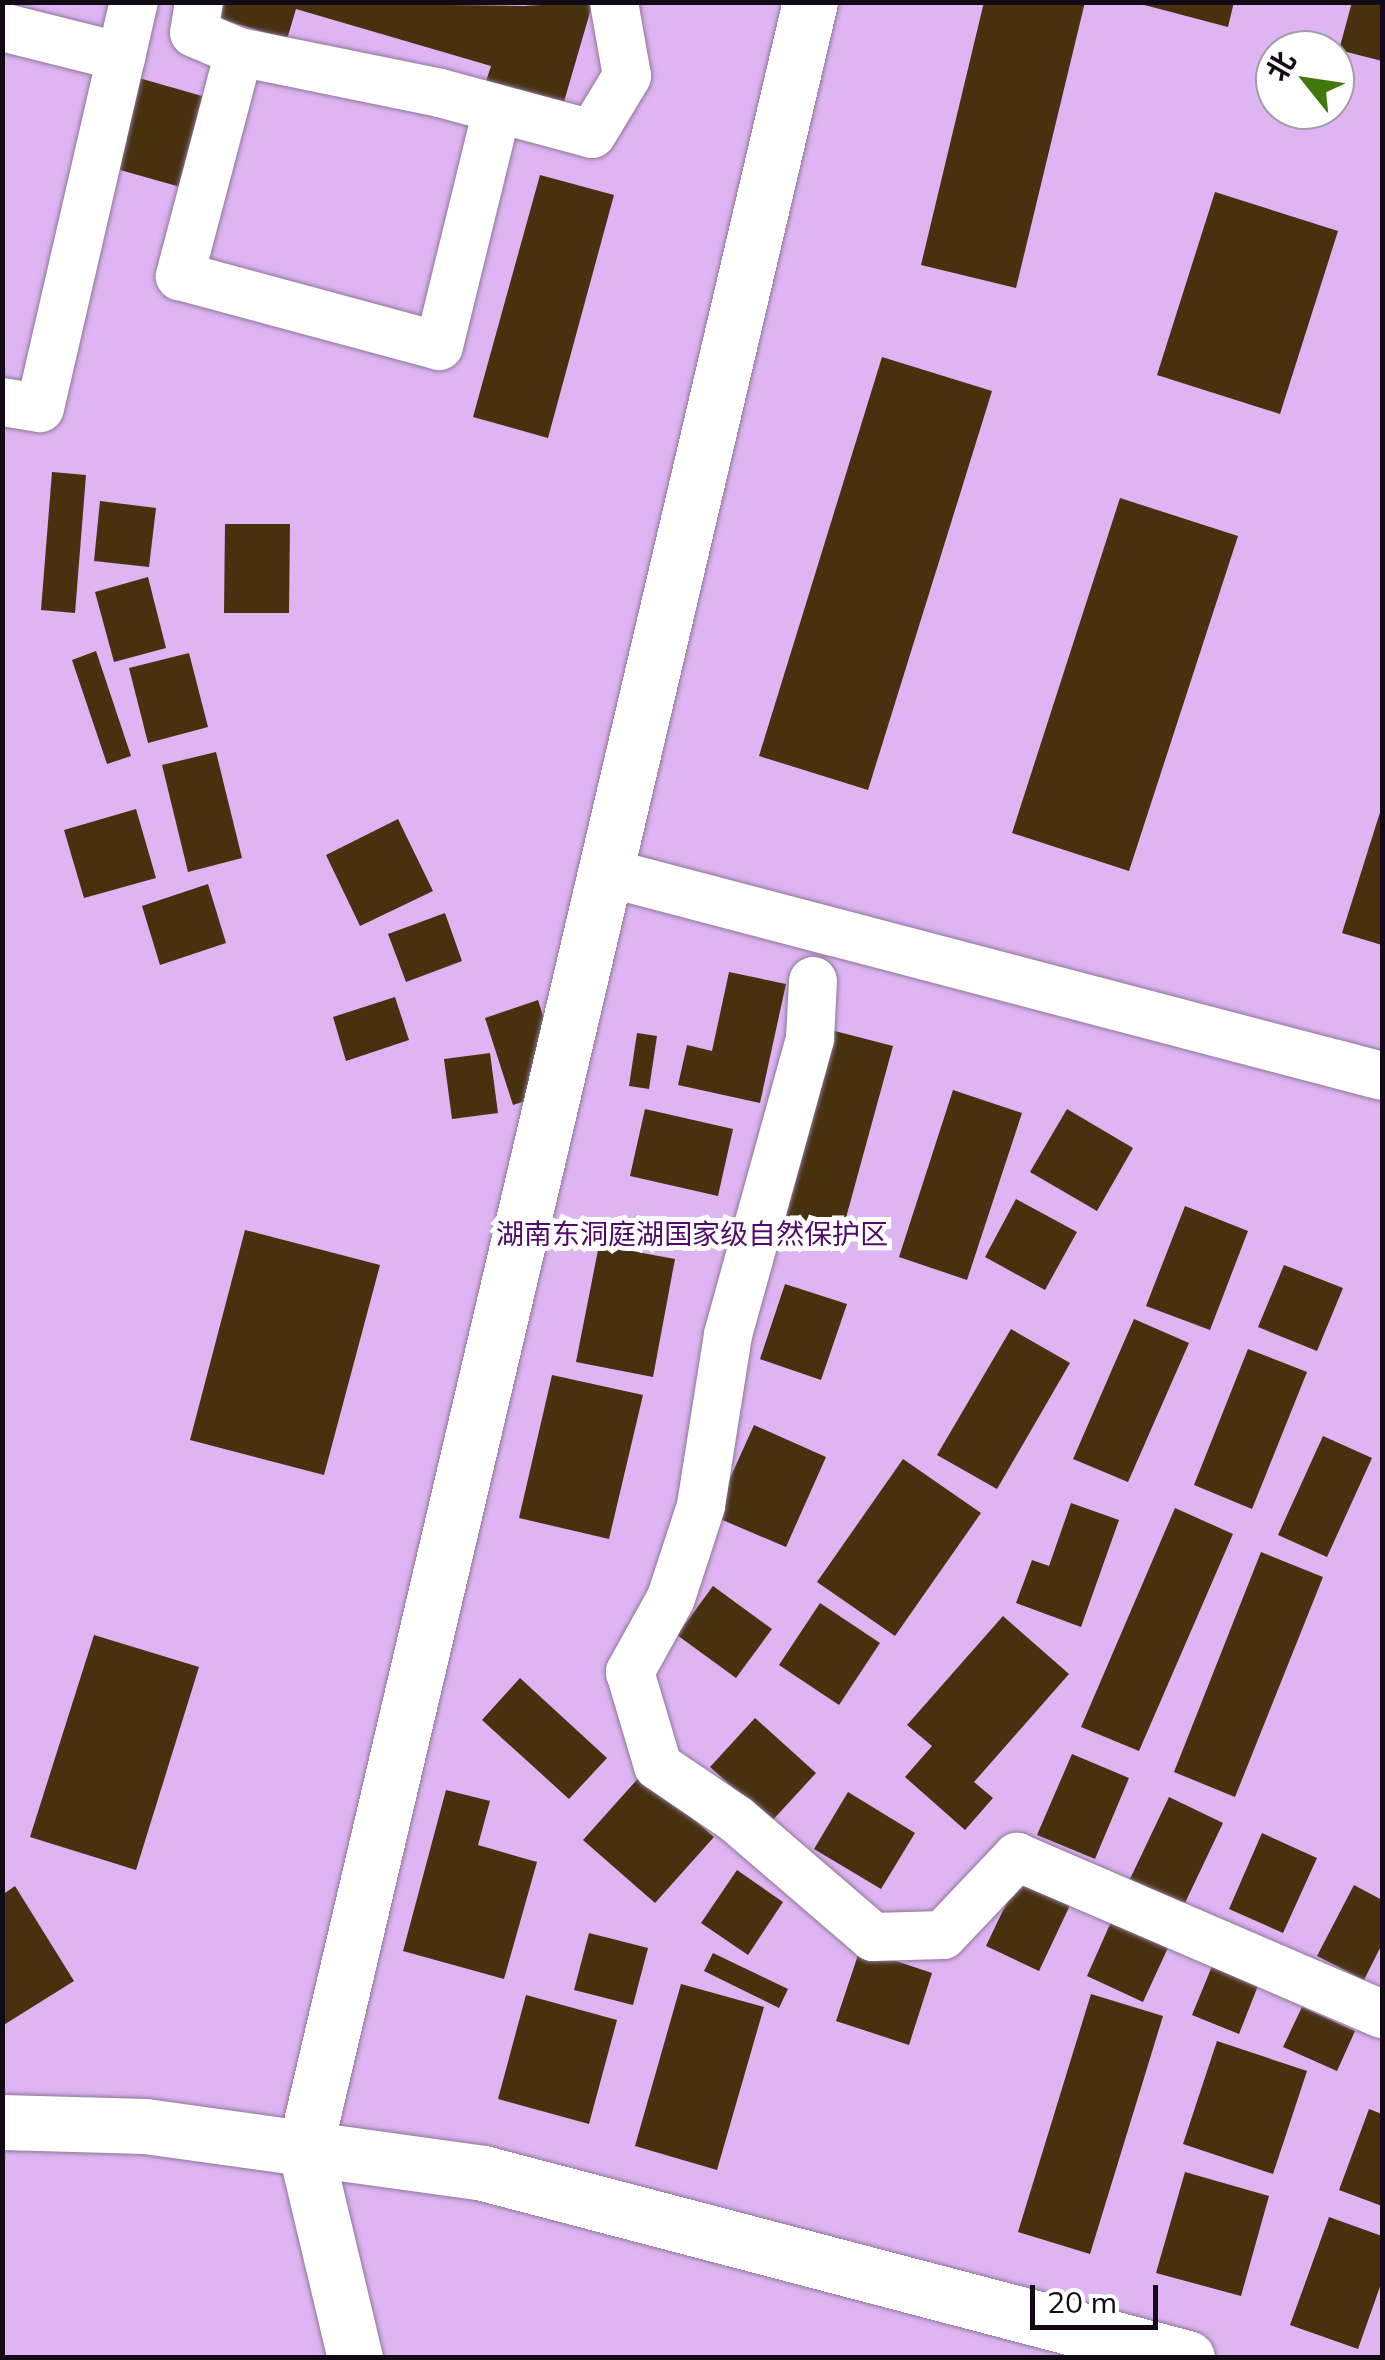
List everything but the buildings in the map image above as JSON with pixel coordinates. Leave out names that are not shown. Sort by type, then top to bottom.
[{"type":"street","points":[[2,402],[40,408],[134,2]]},
{"type":"street","points":[[199,2],[194,34],[239,52],[592,134],[627,76],[614,2]]},
{"type":"street","points":[[354,2358],[305,2148],[810,2]]},
{"type":"street","points":[[2,27],[121,57]]},
{"type":"street","points":[[239,52],[180,276],[439,346],[497,109]]},
{"type":"street","points":[[605,872],[1382,1076]]},
{"type":"street","points":[[813,981],[810,1040],[728,1335],[701,1506],[671,1598],[630,1672],[658,1766],[736,1819],[874,1937],[943,1934],[1016,1857],[1382,2014]]},
{"type":"street","points":[[2,2122],[145,2126],[483,2173],[1187,2358]]},
{"type":"green space","name":"湖南东洞庭湖国家级自然保护区","points":[[3,3],[1382,3],[1382,2357],[3,2358]]}]
